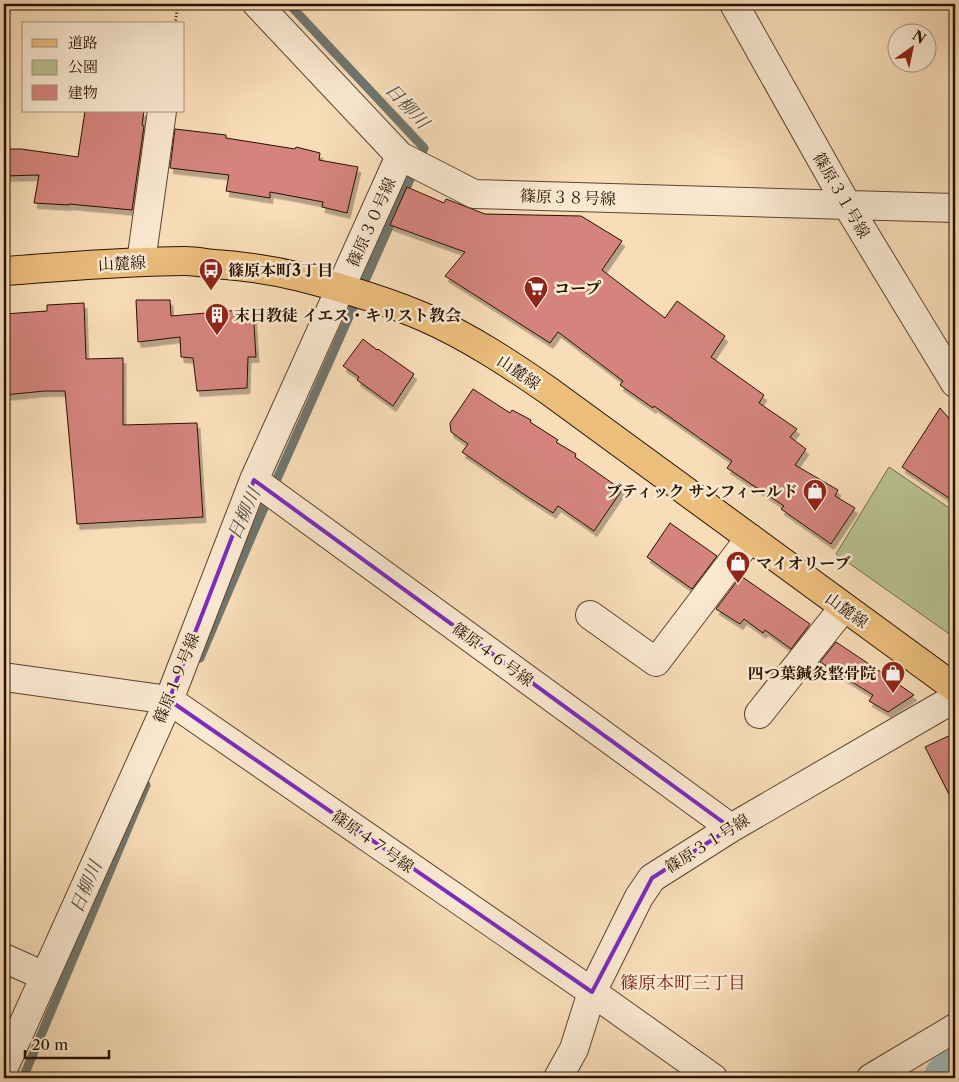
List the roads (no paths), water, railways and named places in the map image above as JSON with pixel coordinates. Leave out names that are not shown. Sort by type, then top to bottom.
[{"type":"main road","name":"山麓線","points":[[4,271],[186,261],[252,267],[341,287],[392,304],[426,318],[455,332],[494,355],[549,391],[955,688]]},
{"type":"street","name":"篠原３８号線","points":[[257,4],[401,157],[474,194],[955,208]]},
{"type":"street","name":"篠原３１号線","points":[[734,4],[847,205],[955,383]]},
{"type":"street","points":[[141,262],[162,112]]},
{"type":"street","name":"篠原３０号線","points":[[341,287],[401,157]]},
{"type":"street","name":"篠原１９号線","points":[[4,1067],[170,700],[255,481],[341,287]]},
{"type":"street","name":"篠原４６号線","points":[[255,481],[731,828]]},
{"type":"street","points":[[590,615],[656,662],[750,538]]},
{"type":"street","points":[[759,714],[844,607]]},
{"type":"street","name":"篠原４７号線","points":[[4,677],[170,700],[713,1078]]},
{"type":"street","name":"篠原３１号線","points":[[558,1078],[574,1049],[592,992],[638,897],[652,878],[731,828],[955,698]]},
{"type":"street","points":[[4,958],[44,976]]},
{"type":"street","points":[[871,1078],[955,1028]]},
{"type":"waterway","name":"日柳川","points":[[200,658],[253,533],[424,148],[289,4]]},
{"type":"waterway","name":"日柳川","points":[[23,1078],[146,785]]},
{"type":"waterway","points":[[949,1078],[955,1074]]},
{"type":"place","name":"篠原本町3丁目","points":[[211,291]]},
{"type":"place","name":"コープ","points":[[536,309]]},
{"type":"place","name":"末日教徒 イエス・キリスト教会","points":[[217,336]]},
{"type":"place","name":"ブティック サンフィールド","points":[[815,512]]},
{"type":"place","name":"マイオリーブ","points":[[738,584]]},
{"type":"place","name":"四つ葉鍼灸整骨院","points":[[893,694]]},
{"type":"district","name":"篠原本町三丁目","points":[[683,983]]}]
